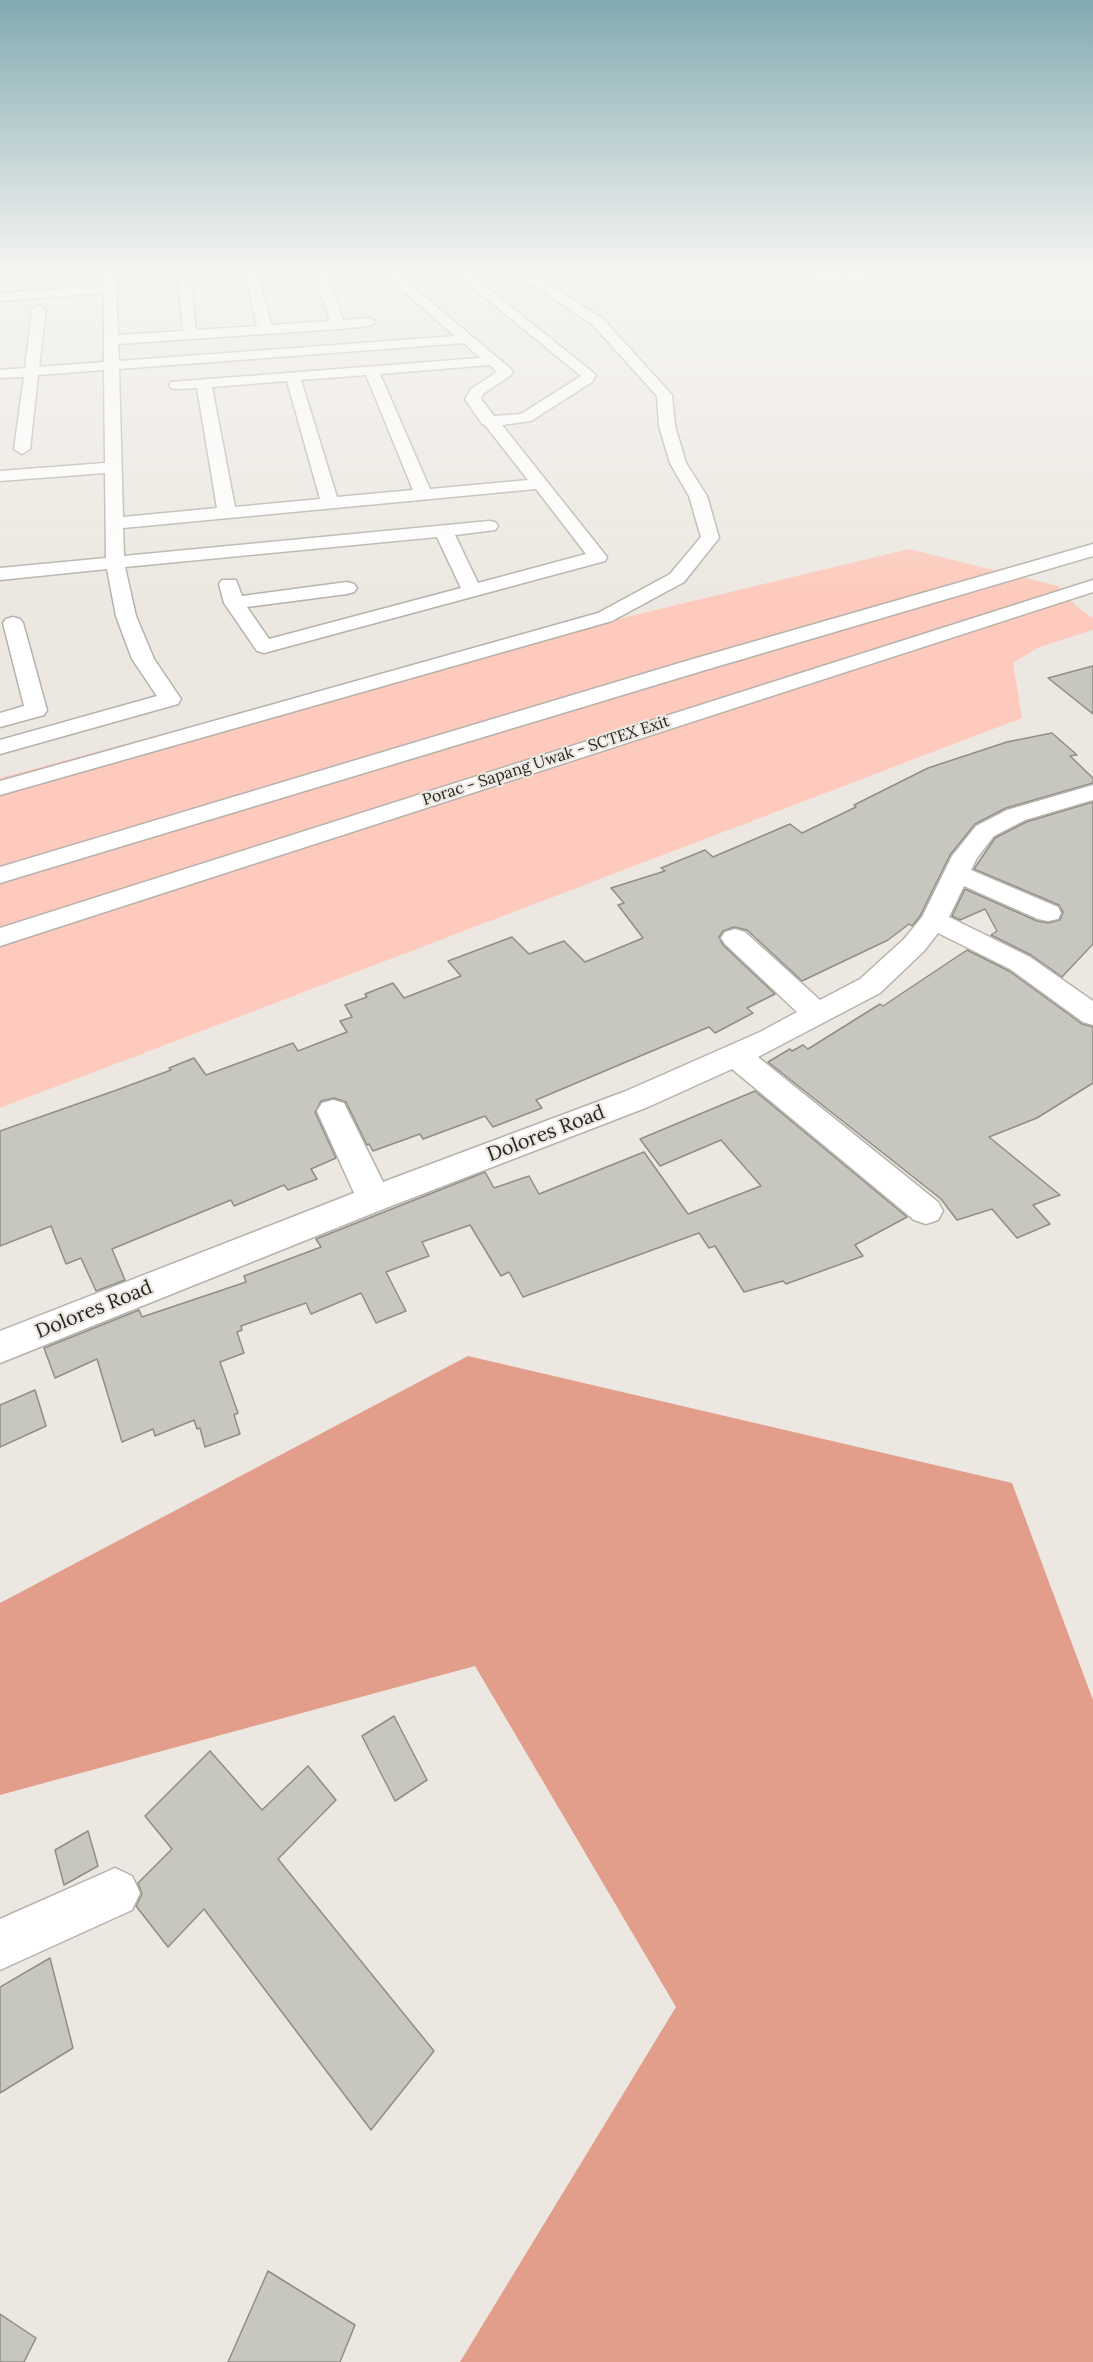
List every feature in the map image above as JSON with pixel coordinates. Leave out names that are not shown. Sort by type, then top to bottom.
[{"type":"street","points":[[19,443],[30,377]]},
{"type":"street","points":[[0,747],[170,699],[143,659],[126,616],[115,563],[111,377]]},
{"type":"street","points":[[176,386],[277,377]]},
{"type":"street","points":[[293,377],[330,503]]},
{"type":"street","points":[[374,377],[421,489]]},
{"type":"street","points":[[357,622],[344,580],[231,593],[264,647],[357,622],[598,557],[488,421],[473,399],[476,392],[498,377]]},
{"type":"street","points":[[488,421],[525,418],[588,377]]},
{"type":"street","points":[[0,788],[605,617],[677,578],[710,538],[698,496],[678,463],[667,426],[664,395],[648,377]]},
{"type":"street","points":[[204,383],[228,512]]},
{"type":"street","points":[[0,476],[113,467]]},
{"type":"street","points":[[115,523],[539,484]]},
{"type":"street","points":[[0,574],[489,526]]},
{"type":"street","points":[[444,531],[472,591]]},
{"type":"street","points":[[0,875],[672,673],[1093,550]]},
{"type":"street","name":"Porac - Sapang Uwak - SCTEX Exit","points":[[0,937],[1093,586]]},
{"type":"street","points":[[0,720],[36,710],[15,623]]},
{"type":"street","name":"Dolores Road","points":[[0,1347],[374,1199],[637,1099],[771,1039],[870,986],[914,945],[934,920],[965,856],[985,831],[1016,815],[1093,792]]},
{"type":"street","points":[[957,873],[1048,913]]},
{"type":"street","points":[[934,920],[1020,963],[1093,1015]]},
{"type":"street","points":[[735,938],[816,1013]]},
{"type":"street","points":[[735,1055],[927,1210]]},
{"type":"street","points":[[333,1111],[374,1199]]},
{"type":"street","points":[[0,1945],[115,1893]]},
{"type":"shaded area","points":[[909,549],[1058,586],[1076,606],[1093,618],[1093,630],[1037,648],[1013,663],[1022,718],[0,1108],[0,778],[340,686]]},
{"type":"shaded area","points":[[468,1356],[1012,1483],[1093,1700],[1093,2362],[460,2362],[676,2007],[475,1666],[0,1795],[0,1603]]},
{"type":"building","points":[[1093,666],[1093,714],[1048,678]]},
{"type":"building","points":[[1052,733],[1077,755],[1070,756],[1093,778],[1093,783],[1006,808],[975,824],[950,855],[920,916],[912,926],[909,924],[888,940],[802,981],[747,930],[734,927],[723,931],[719,937],[723,945],[775,994],[747,1008],[753,1013],[715,1033],[709,1027],[536,1100],[542,1108],[493,1127],[485,1116],[423,1139],[420,1134],[373,1151],[369,1144],[367,1145],[346,1102],[334,1098],[321,1101],[315,1112],[336,1158],[311,1169],[317,1179],[288,1190],[284,1185],[234,1206],[231,1200],[112,1249],[125,1280],[96,1291],[81,1258],[66,1264],[51,1226],[0,1246],[0,1131],[171,1070],[169,1068],[194,1058],[206,1075],[293,1043],[298,1051],[347,1032],[340,1021],[352,1017],[345,1005],[367,997],[365,994],[393,983],[404,998],[461,976],[448,961],[512,937],[529,954],[564,941],[585,962],[643,938],[618,905],[624,903],[611,888],[665,871],[661,868],[705,850],[713,857],[790,824],[802,833],[928,768],[1007,742]]},
{"type":"building","points":[[1093,802],[1093,944],[1062,977],[1031,955],[991,935],[997,931],[985,909],[960,920],[952,916],[965,889],[1037,921],[1048,923],[1060,920],[1063,912],[1059,905],[974,869],[995,838],[1026,822]]},
{"type":"building","points":[[967,950],[1009,971],[1082,1024],[1093,1027],[1093,1083],[1037,1118],[989,1137],[1060,1195],[1033,1205],[1050,1224],[1017,1238],[992,1209],[957,1220],[941,1199],[768,1062],[790,1049],[792,1051],[803,1045],[808,1049],[880,1004],[883,1006]]},
{"type":"building","points":[[755,1091],[907,1217],[855,1245],[863,1256],[786,1284],[783,1281],[744,1292],[715,1246],[709,1248],[699,1233],[523,1297],[509,1272],[501,1276],[470,1225],[422,1242],[429,1256],[386,1272],[406,1311],[376,1323],[361,1293],[311,1314],[306,1303],[241,1326],[242,1330],[237,1332],[244,1353],[220,1362],[238,1413],[234,1415],[240,1434],[205,1447],[200,1428],[197,1429],[194,1420],[155,1436],[153,1429],[122,1442],[97,1359],[55,1378],[44,1348],[139,1310],[142,1317],[246,1282],[244,1276],[321,1247],[316,1239],[485,1172],[494,1188],[529,1176],[539,1194],[644,1152],[688,1214],[761,1186],[721,1140],[660,1166],[640,1139]]},
{"type":"building","points":[[35,1390],[46,1426],[0,1447],[0,1405]]},
{"type":"building","points":[[394,1716],[427,1780],[395,1801],[362,1736]]},
{"type":"building","points":[[210,1751],[262,1810],[308,1766],[336,1800],[278,1859],[434,2051],[371,2130],[204,1909],[168,1947],[136,1906],[142,1894],[138,1883],[172,1849],[145,1816]]},
{"type":"building","points":[[88,1831],[98,1866],[64,1885],[55,1850]]},
{"type":"building","points":[[50,1958],[73,2048],[0,2093],[0,1987]]},
{"type":"building","points":[[268,2271],[355,2325],[340,2362],[228,2362]]},
{"type":"building","points":[[0,2314],[36,2338],[24,2362],[0,2362]]}]
